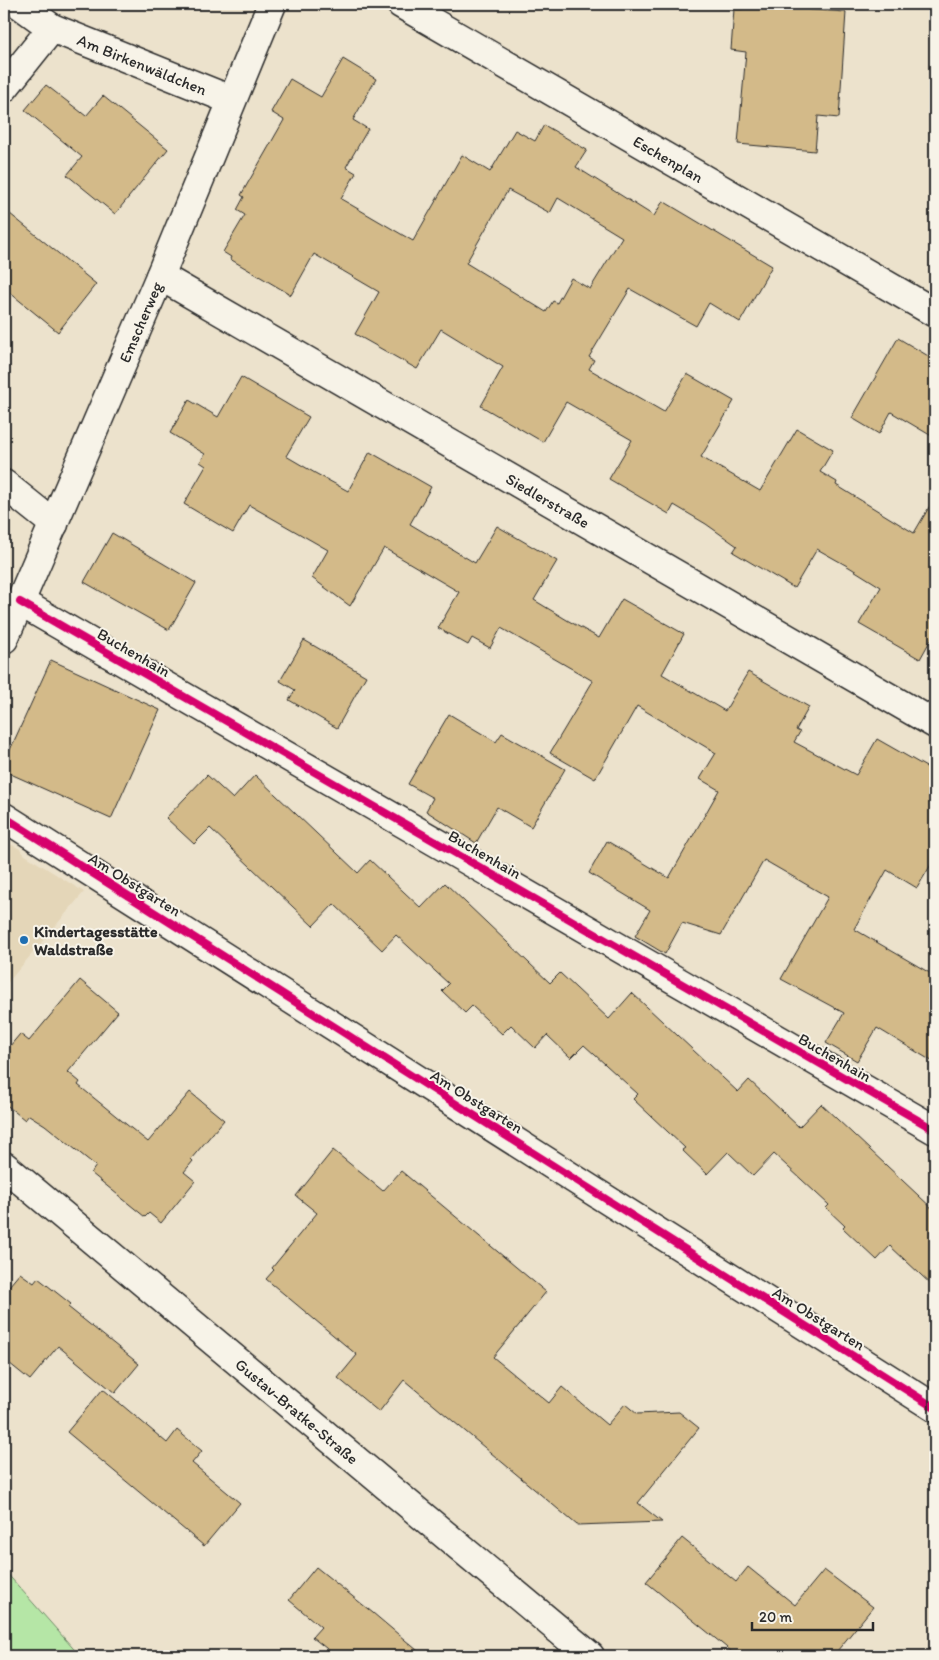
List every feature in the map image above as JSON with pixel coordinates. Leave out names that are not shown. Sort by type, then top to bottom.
[{"type":"street","name":"Am Birkenwäldchen","points":[[20,4],[52,28],[231,100]]},
{"type":"street","name":"Emscherweg","points":[[4,639],[160,276],[272,4]]},
{"type":"street","name":"Eschenplan","points":[[401,4],[935,312]]},
{"type":"street","points":[[4,88],[52,28]]},
{"type":"street","name":"Siedlerstraße","points":[[160,276],[935,724]]},
{"type":"street","points":[[4,484],[54,524]]},
{"type":"street","name":"Buchenhain","points":[[20,602],[935,1130]]},
{"type":"street","name":"Am Obstgarten","points":[[4,817],[935,1408]]},
{"type":"street","name":"Gustav-Bratke-Straße","points":[[4,1166],[590,1656]]},
{"type":"shaded area","name":"Kindertagesstätte Waldstraße","points":[[4,841],[20,849],[25,855],[84,892],[4,987]]},
{"type":"green space","points":[[4,1570],[80,1656],[4,1656]]},
{"type":"building","points":[[744,4],[799,4],[799,9],[846,12],[839,118],[818,116],[815,151],[738,144],[746,52],[731,50],[734,9],[743,9]]},
{"type":"building","points":[[343,59],[376,79],[353,120],[368,129],[346,167],[356,173],[341,199],[413,241],[462,155],[490,172],[515,130],[535,141],[544,125],[587,150],[576,167],[654,216],[663,201],[772,266],[740,322],[709,303],[696,326],[630,289],[589,357],[594,360],[589,369],[664,412],[687,374],[734,401],[701,457],[760,491],[797,429],[833,450],[820,472],[837,482],[836,485],[914,533],[935,497],[935,632],[920,659],[859,624],[881,587],[849,567],[817,549],[794,588],[733,552],[737,546],[706,524],[674,505],[669,514],[609,479],[632,440],[566,402],[543,442],[481,406],[503,367],[441,329],[417,369],[355,334],[379,292],[314,254],[291,295],[230,259],[231,257],[223,252],[245,215],[237,210],[244,197],[241,195],[284,120],[271,112],[290,79],[321,97]],"holes":[[[508,190],[550,213],[558,198],[622,237],[590,289],[571,278],[557,303],[553,301],[546,312],[466,263]]]},
{"type":"building","points":[[46,85],[86,116],[103,96],[168,149],[115,214],[67,175],[82,157],[25,110]]},
{"type":"building","points":[[4,209],[96,284],[58,332],[4,288]]},
{"type":"building","points":[[898,338],[935,360],[935,438],[891,412],[879,434],[852,418]]},
{"type":"building","points":[[241,377],[309,417],[286,456],[315,473],[348,491],[370,452],[431,487],[410,524],[475,563],[497,526],[557,561],[534,600],[567,620],[599,638],[622,599],[684,634],[662,674],[725,711],[748,672],[809,707],[796,730],[800,732],[794,742],[856,775],[877,739],[935,772],[935,858],[917,888],[887,870],[854,929],[935,976],[935,1063],[877,1028],[857,1061],[826,1043],[844,1013],[781,979],[828,897],[764,860],[721,935],[682,923],[665,954],[635,936],[650,910],[589,873],[607,841],[669,878],[719,790],[700,779],[716,753],[637,706],[595,779],[550,753],[593,681],[501,628],[490,648],[472,638],[468,645],[438,628],[459,592],[384,548],[350,606],[312,578],[328,550],[249,505],[233,533],[184,504],[206,466],[200,462],[205,454],[170,433],[189,400],[218,417]]},
{"type":"building","points":[[112,533],[196,583],[169,630],[84,582]]},
{"type":"building","points":[[304,640],[366,676],[337,728],[289,700],[295,690],[280,681]]},
{"type":"building","points":[[51,660],[160,710],[111,819],[4,771],[4,763]]},
{"type":"building","points":[[449,714],[496,742],[502,733],[565,769],[531,827],[497,807],[476,843],[426,811],[433,798],[408,784]]},
{"type":"building","points":[[207,775],[233,799],[255,775],[358,873],[370,860],[421,908],[445,883],[550,983],[560,973],[609,1019],[632,993],[738,1092],[749,1080],[799,1127],[821,1104],[935,1211],[935,1288],[890,1246],[877,1260],[843,1228],[845,1226],[826,1208],[829,1205],[774,1154],[753,1176],[728,1152],[707,1174],[682,1150],[685,1148],[633,1099],[638,1094],[584,1045],[571,1058],[547,1035],[535,1048],[511,1025],[502,1034],[472,1006],[465,1013],[442,991],[449,984],[396,935],[382,950],[334,904],[313,926],[210,828],[194,844],[166,818]]},
{"type":"building","points":[[80,980],[118,1012],[68,1072],[80,1082],[78,1085],[148,1142],[190,1092],[224,1120],[191,1159],[193,1161],[184,1172],[195,1181],[161,1223],[149,1213],[145,1217],[91,1173],[96,1166],[45,1125],[29,1115],[25,1120],[4,1103],[4,1053],[20,1034],[29,1041]]},
{"type":"building","points":[[333,1150],[383,1191],[401,1171],[546,1292],[493,1357],[549,1403],[562,1387],[607,1425],[625,1404],[637,1414],[679,1412],[699,1428],[638,1503],[662,1522],[577,1525],[404,1380],[379,1412],[338,1378],[357,1355],[266,1279],[274,1270],[272,1268],[317,1213],[296,1196]]},
{"type":"building","points":[[20,1273],[34,1283],[38,1278],[71,1304],[68,1307],[139,1364],[115,1393],[58,1346],[30,1380],[4,1359],[4,1292]]},
{"type":"building","points":[[103,1389],[167,1443],[177,1430],[202,1451],[192,1463],[240,1503],[204,1546],[67,1432]]},
{"type":"building","points":[[682,1538],[736,1582],[748,1567],[795,1605],[824,1570],[873,1607],[833,1656],[737,1656],[646,1582]]},
{"type":"building","points":[[316,1567],[424,1656],[336,1656],[312,1637],[321,1627],[289,1600]]},
{"type":"cycle path","points":[[20,602],[935,1130]]},
{"type":"cycle path","points":[[4,817],[935,1408]]},
{"type":"place","name":"Kindertagesstätte Waldstraße","points":[[24,940]]}]
